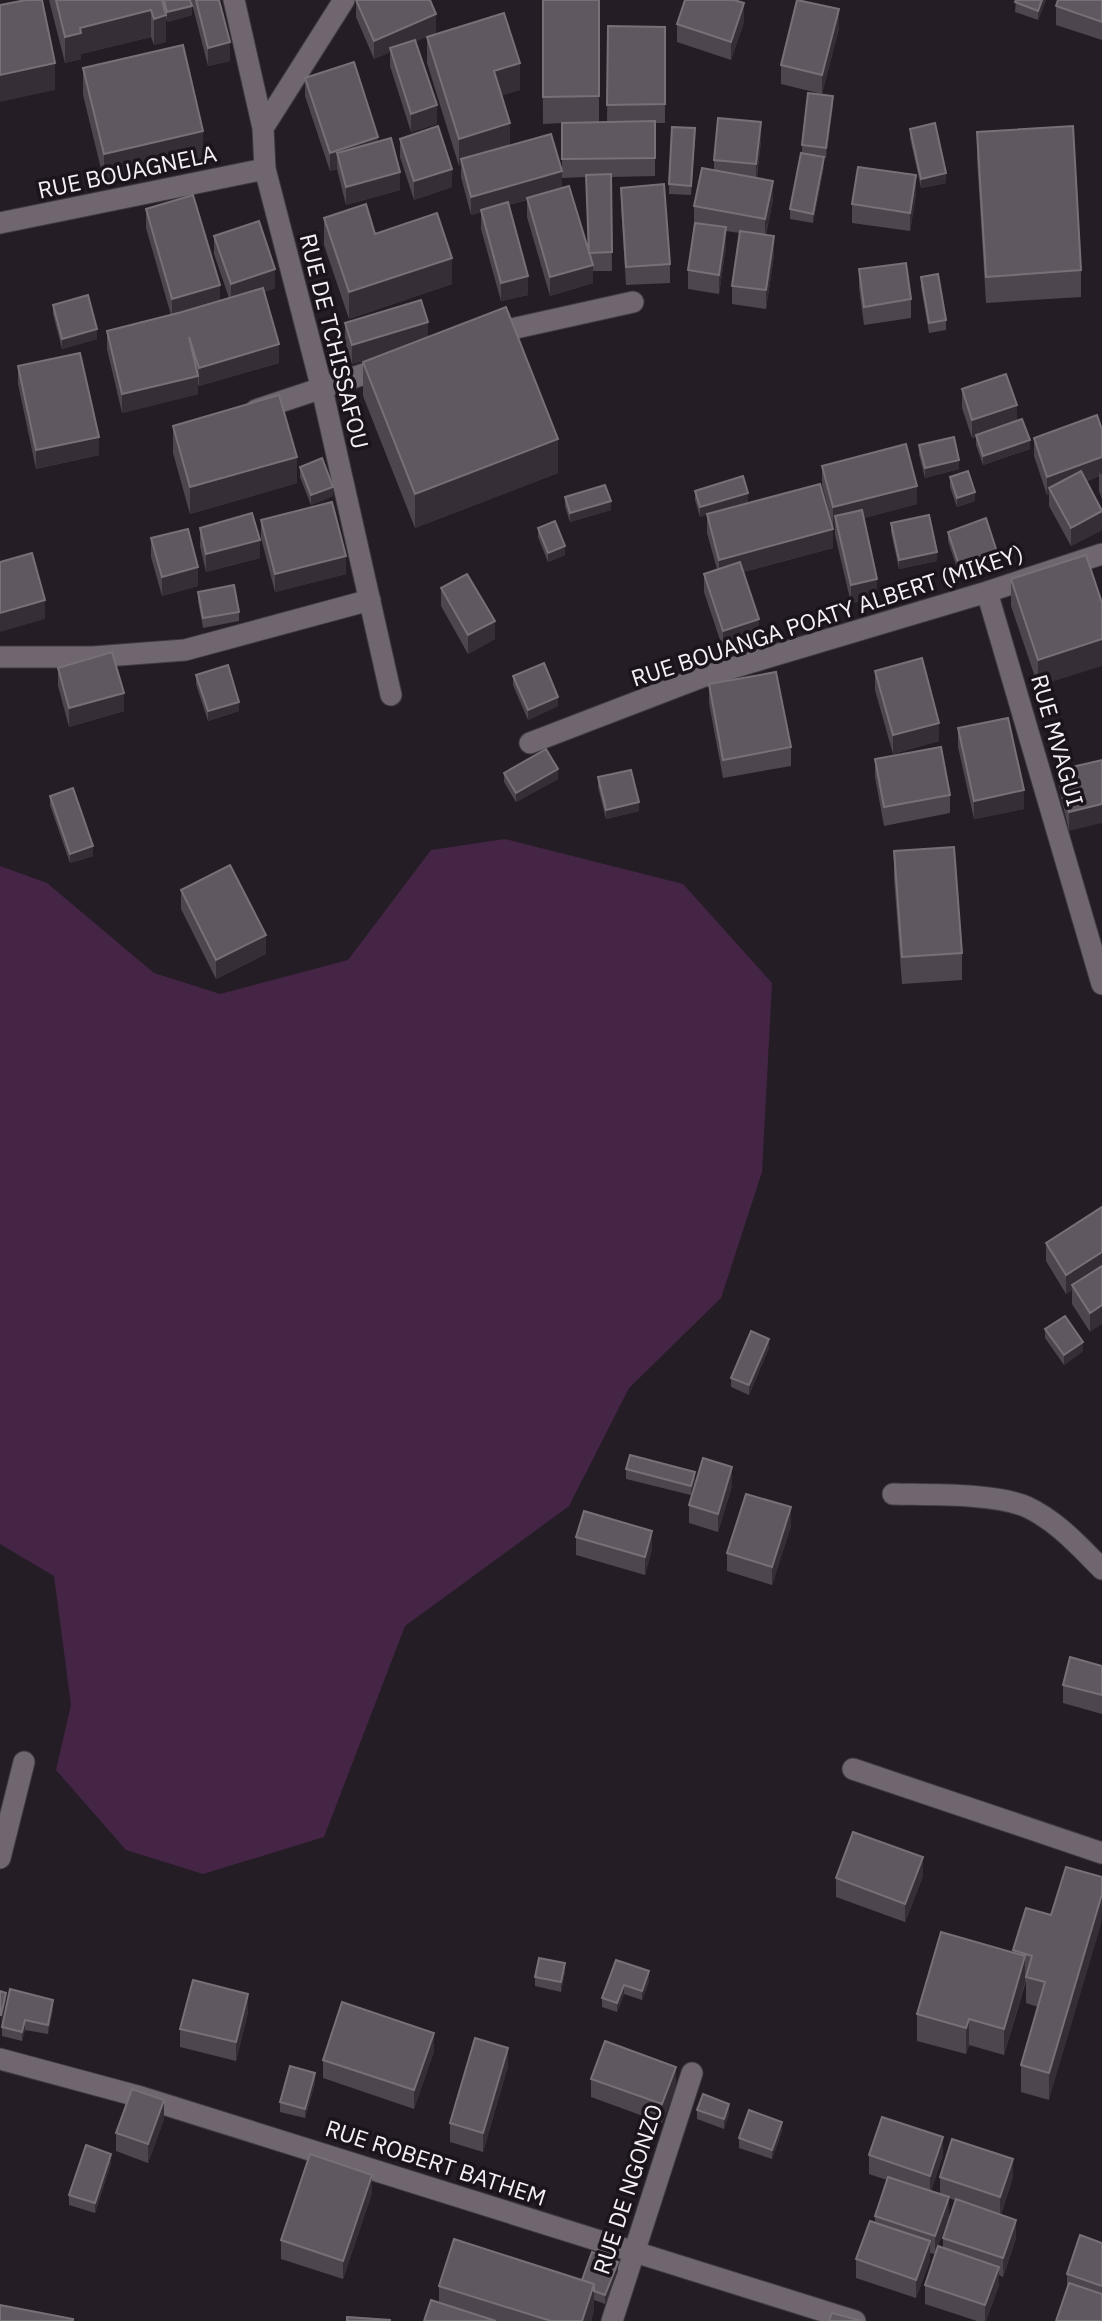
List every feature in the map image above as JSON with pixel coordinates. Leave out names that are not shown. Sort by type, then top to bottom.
[{"type":"street","name":"RUE DE TCHISSAFOU","points":[[234,0],[263,128],[265,169],[322,388],[391,695]]},
{"type":"street","points":[[263,128],[344,0]]},
{"type":"street","name":"RUE BOUAGNELA","points":[[0,223],[265,169]]},
{"type":"street","points":[[465,340],[633,302]]},
{"type":"street","points":[[232,418],[413,357]]},
{"type":"street","name":"RUE BOUANGA POATY ALBERT (MIKEY)","points":[[530,744],[702,677],[986,592],[1102,554]]},
{"type":"street","name":"RUE MVAGUI","points":[[986,592],[1102,984]]},
{"type":"street","points":[[0,657],[93,657],[185,650],[370,600]]},
{"type":"street","points":[[893,1494],[988,1498],[1026,1506],[1062,1530],[1102,1569]]},
{"type":"street","points":[[0,1857],[24,1762]]},
{"type":"street","points":[[853,1769],[1102,1853]]},
{"type":"street","name":"RUE ROBERT BATHEM","points":[[0,2059],[141,2097],[855,2321]]},
{"type":"street","name":"RUE DE NGONZO","points":[[612,2321],[692,2074]]},
{"type":"shaded area","points":[[505,839],[683,884],[772,983],[762,1172],[721,1298],[629,1388],[569,1506],[405,1626],[324,1837],[203,1874],[126,1850],[56,1770],[71,1705],[54,1576],[0,1544],[0,866],[47,883],[154,973],[220,994],[348,960],[431,850]]},
{"type":"building","points":[[42,0],[55,63],[0,75],[0,5]]},
{"type":"building","points":[[56,0],[162,0],[166,15],[154,19],[151,10],[80,28],[81,33],[65,37]]},
{"type":"building","points":[[164,0],[190,0],[192,6],[167,12]]},
{"type":"building","points":[[196,0],[219,0],[230,42],[208,48]]},
{"type":"building","points":[[356,0],[430,0],[436,14],[374,41]]},
{"type":"building","points":[[543,0],[599,0],[599,96],[543,97]]},
{"type":"building","points":[[685,0],[734,0],[744,3],[731,42],[677,24]]},
{"type":"building","points":[[797,0],[839,9],[822,75],[781,65]]},
{"type":"building","points":[[1042,0],[1038,11],[1015,2]]},
{"type":"building","points":[[1058,0],[1102,0],[1102,22],[1056,6]]},
{"type":"building","points":[[504,13],[520,63],[494,71],[510,123],[459,139],[427,37]]},
{"type":"building","points":[[608,26],[665,27],[665,104],[607,105]]},
{"type":"building","points":[[415,40],[437,105],[411,114],[390,48]]},
{"type":"building","points":[[183,45],[203,131],[104,154],[83,68]]},
{"type":"building","points":[[354,62],[378,137],[330,153],[305,78]]},
{"type":"building","points":[[808,93],[833,96],[826,148],[802,145]]},
{"type":"building","points":[[718,118],[761,122],[756,164],[714,160]]},
{"type":"building","points":[[655,121],[655,158],[562,159],[562,123]]},
{"type":"building","points":[[935,123],[946,173],[921,179],[910,129]]},
{"type":"building","points":[[438,126],[452,169],[414,181],[400,139]]},
{"type":"building","points":[[1073,126],[1081,270],[986,277],[977,132]]},
{"type":"building","points":[[672,127],[695,128],[691,186],[669,184]]},
{"type":"building","points":[[551,134],[562,171],[471,197],[461,159]]},
{"type":"building","points":[[391,138],[400,172],[346,187],[337,153]]},
{"type":"building","points":[[801,153],[824,157],[813,214],[790,209]]},
{"type":"building","points":[[858,167],[916,175],[910,213],[852,204]]},
{"type":"building","points":[[702,168],[773,181],[765,219],[694,206]]},
{"type":"building","points":[[611,174],[612,252],[589,253],[586,175]]},
{"type":"building","points":[[664,184],[670,264],[626,267],[621,188]]},
{"type":"building","points":[[569,186],[593,265],[550,277],[527,198]]},
{"type":"building","points":[[193,195],[220,285],[172,299],[146,209]]},
{"type":"building","points":[[508,202],[528,276],[501,283],[481,210]]},
{"type":"building","points":[[366,204],[375,234],[437,213],[452,258],[349,292],[324,218]]},
{"type":"building","points":[[259,221],[275,269],[231,284],[214,236]]},
{"type":"building","points":[[695,223],[726,227],[719,275],[688,270]]},
{"type":"building","points":[[740,231],[774,236],[766,290],[732,286]]},
{"type":"building","points":[[906,263],[911,299],[864,307],[859,269]]},
{"type":"building","points":[[938,274],[946,320],[929,323],[921,277]]},
{"type":"building","points":[[263,288],[279,344],[199,368],[189,337],[198,376],[122,394],[107,331]]},
{"type":"building","points":[[88,295],[97,329],[62,339],[53,305]]},
{"type":"building","points":[[421,300],[428,322],[352,345],[345,323]]},
{"type":"building","points":[[506,307],[558,439],[415,494],[363,362]]},
{"type":"building","points":[[80,353],[99,437],[36,450],[18,366]]},
{"type":"building","points":[[1006,374],[1017,405],[972,420],[962,389]]},
{"type":"building","points":[[279,395],[297,457],[190,487],[173,426]]},
{"type":"building","points":[[1097,415],[1102,430],[1102,457],[1047,477],[1034,438]]},
{"type":"building","points":[[1022,419],[1030,440],[983,456],[976,435]]},
{"type":"building","points":[[954,437],[959,460],[925,468],[919,445]]},
{"type":"building","points":[[906,444],[917,486],[833,507],[822,466]]},
{"type":"building","points":[[322,458],[333,487],[311,495],[300,467]]},
{"type":"building","points":[[968,471],[975,492],[957,498],[950,477]]},
{"type":"building","points":[[1081,471],[1102,511],[1071,528],[1049,488]]},
{"type":"building","points":[[743,476],[748,493],[700,507],[695,491]]},
{"type":"building","points":[[820,484],[833,529],[719,560],[707,514]]},
{"type":"building","points":[[605,485],[611,501],[570,513],[565,497]]},
{"type":"building","points":[[332,502],[346,556],[275,574],[261,520]]},
{"type":"building","points":[[862,510],[877,579],[851,585],[835,516]]},
{"type":"building","points":[[252,513],[260,540],[206,554],[200,528]]},
{"type":"building","points":[[929,515],[937,552],[899,560],[891,523]]},
{"type":"building","points":[[986,518],[997,552],[959,565],[948,532]]},
{"type":"building","points":[[555,521],[565,546],[548,553],[538,528]]},
{"type":"building","points":[[188,529],[198,567],[162,577],[151,538]]},
{"type":"building","points":[[32,553],[45,600],[0,613],[0,562]]},
{"type":"building","points":[[1086,555],[1102,603],[1102,639],[1038,660],[1011,579]]},
{"type":"building","points":[[740,562],[759,619],[723,631],[704,574]]},
{"type":"building","points":[[467,574],[495,621],[468,635],[441,588]]},
{"type":"building","points":[[234,585],[239,612],[203,618],[198,592]]},
{"type":"building","points":[[112,652],[124,693],[69,708],[58,668]]},
{"type":"building","points":[[922,658],[939,723],[893,735],[875,671]]},
{"type":"building","points":[[544,663],[558,697],[528,710],[513,676]]},
{"type":"building","points":[[228,665],[239,702],[208,711],[196,675]]},
{"type":"building","points":[[776,672],[791,747],[723,760],[709,684]]},
{"type":"building","points":[[1008,718],[1024,790],[974,801],[958,728]]},
{"type":"building","points":[[941,747],[950,795],[884,807],[875,759]]},
{"type":"building","points":[[546,749],[558,769],[516,793],[504,773]]},
{"type":"building","points":[[1102,760],[1102,804],[1069,812],[1059,770]]},
{"type":"building","points":[[631,770],[639,802],[606,810],[598,777]]},
{"type":"building","points":[[73,788],[93,846],[70,854],[50,796]]},
{"type":"building","points":[[954,847],[962,953],[902,957],[894,851]]},
{"type":"building","points":[[230,865],[266,935],[216,960],[181,890]]},
{"type":"building","points":[[1102,1207],[1102,1252],[1066,1275],[1046,1243]]},
{"type":"building","points":[[1102,1266],[1102,1305],[1090,1313],[1072,1285]]},
{"type":"building","points":[[1065,1316],[1083,1342],[1064,1355],[1045,1329]]},
{"type":"building","points":[[751,1331],[769,1339],[749,1385],[731,1378]]},
{"type":"building","points":[[630,1455],[695,1472],[691,1486],[626,1469]]},
{"type":"building","points":[[703,1458],[732,1467],[718,1514],[689,1505]]},
{"type":"building","points":[[746,1494],[791,1507],[772,1567],[727,1553]]},
{"type":"building","points":[[584,1511],[652,1531],[645,1557],[576,1537]]},
{"type":"building","points":[[1070,1657],[1102,1666],[1102,1695],[1063,1685]]},
{"type":"building","points":[[853,1832],[923,1857],[905,1904],[836,1878]]},
{"type":"building","points":[[1066,1867],[1102,1877],[1102,1894],[1049,2073],[1021,2065],[1045,1982],[1026,1977],[1032,1956],[1013,1950],[1026,1908],[1051,1915]]},
{"type":"building","points":[[941,1932],[1025,1956],[1004,2029],[969,2019],[966,2028],[917,2014]]},
{"type":"building","points":[[539,1958],[565,1963],[561,1982],[535,1977]]},
{"type":"building","points":[[616,1960],[649,1971],[642,1991],[624,1985],[617,2003],[602,1998]]},
{"type":"building","points":[[193,1980],[248,1994],[236,2042],[180,2029]]},
{"type":"building","points":[[10,1989],[53,2000],[48,2025],[25,2020],[22,2032],[2,2027]]},
{"type":"building","points":[[0,1991],[6,1993],[1,2015],[0,2015]]},
{"type":"building","points":[[342,2002],[434,2033],[414,2090],[323,2060]]},
{"type":"building","points":[[475,2038],[508,2048],[483,2133],[450,2123]]},
{"type":"building","points":[[605,2041],[676,2067],[662,2104],[591,2079]]},
{"type":"building","points":[[290,2066],[315,2073],[305,2109],[280,2102]]},
{"type":"building","points":[[132,2089],[164,2100],[148,2144],[116,2133]]},
{"type":"building","points":[[703,2094],[729,2104],[724,2119],[697,2110]]},
{"type":"building","points":[[749,2110],[782,2122],[772,2150],[739,2138]]},
{"type":"building","points":[[882,2117],[943,2137],[930,2176],[869,2155]]},
{"type":"building","points":[[952,2139],[1013,2159],[1000,2197],[940,2177]]},
{"type":"building","points":[[86,2145],[111,2154],[95,2203],[69,2195]]},
{"type":"building","points":[[310,2154],[372,2175],[343,2261],[281,2240]]},
{"type":"building","points":[[888,2177],[949,2197],[935,2236],[875,2216]]},
{"type":"building","points":[[956,2199],[1016,2220],[1003,2258],[943,2238]]},
{"type":"building","points":[[870,2221],[930,2241],[916,2280],[856,2259]]},
{"type":"building","points":[[1080,2235],[1102,2243],[1102,2286],[1067,2274]]},
{"type":"building","points":[[454,2239],[594,2284],[582,2321],[551,2321],[439,2286]]},
{"type":"building","points":[[938,2246],[999,2267],[985,2305],[925,2285]]},
{"type":"building","points":[[592,2252],[618,2262],[605,2295],[594,2291],[594,2284],[582,2280]]},
{"type":"building","points":[[1069,2283],[1102,2294],[1102,2321],[1056,2321]]},
{"type":"building","points":[[431,2300],[496,2321],[424,2321]]},
{"type":"building","points":[[0,2305],[73,2319],[73,2321],[0,2321]]},
{"type":"building","points":[[832,2313],[862,2321],[829,2321]]},
{"type":"building","points":[[347,2317],[390,2320],[390,2321],[347,2321]]}]
